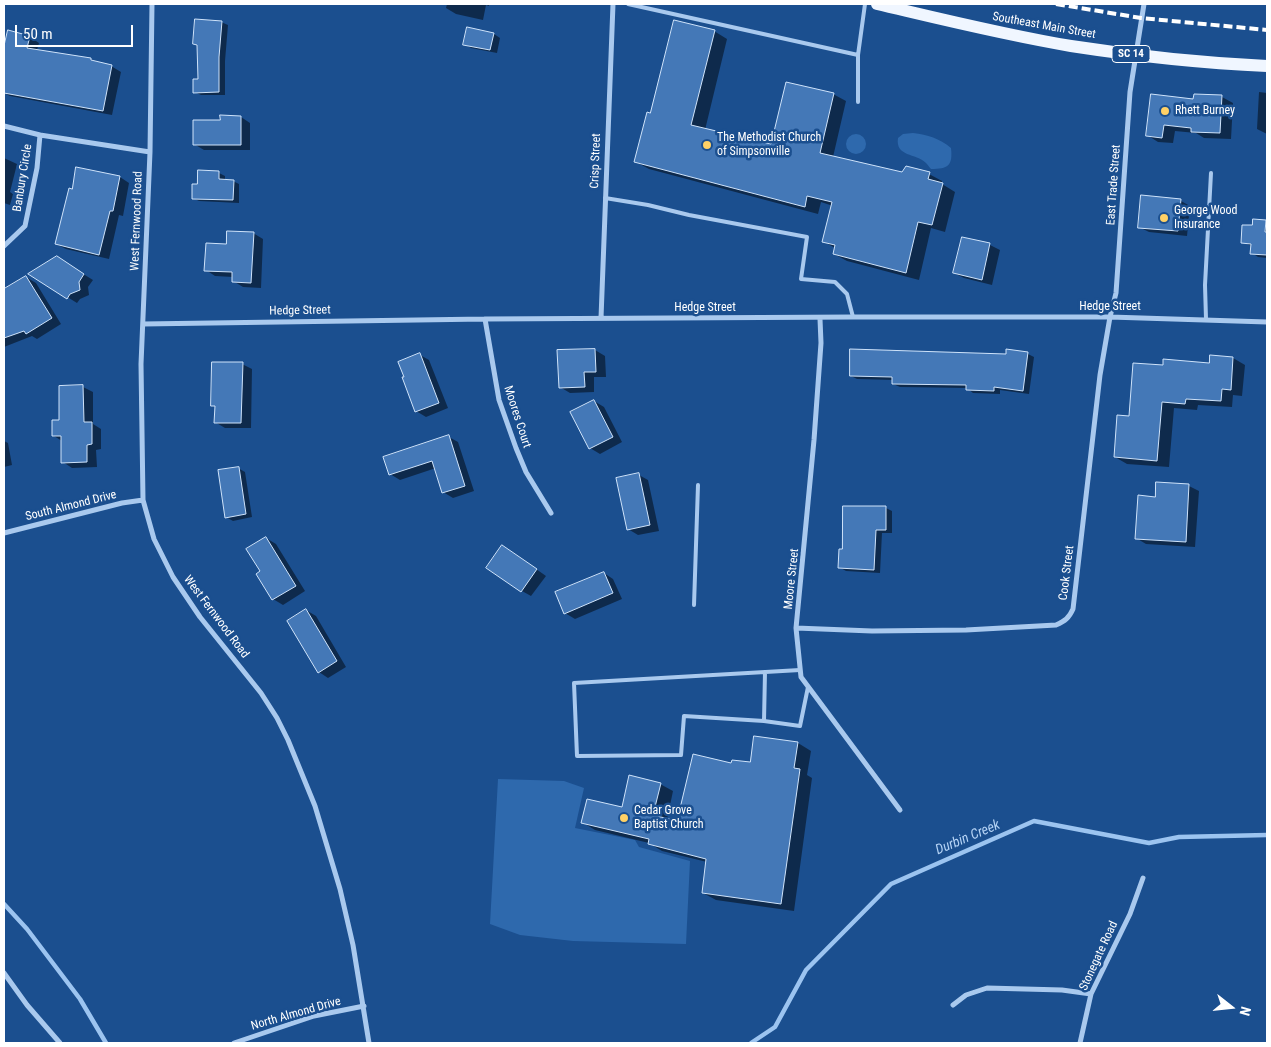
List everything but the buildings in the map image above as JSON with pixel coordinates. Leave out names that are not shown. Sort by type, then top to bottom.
[{"type":"main road","name":"Southeast Main Street","points":[[877,4],[996,31],[1069,45],[1179,60],[1267,66]]},
{"type":"street","name":"West Fernwood Road","points":[[152,4],[150,152],[141,364],[143,500],[154,539],[174,577],[200,616],[261,693],[288,740],[314,806],[340,889],[353,945],[369,1043]]},
{"type":"street","name":"Crisp Street","points":[[601,318],[613,4]]},
{"type":"street","name":"East Trade Street","points":[[1110,317],[1116,292],[1130,92],[1144,4]]},
{"type":"street","name":"Banbury Circle","points":[[4,126],[40,134],[150,152]]},
{"type":"street","name":"Banbury Circle","points":[[4,246],[25,226],[37,168],[40,134]]},
{"type":"street","name":"Hedge Street","points":[[143,324],[485,319],[853,317],[1110,317],[1267,322]]},
{"type":"street","name":"Cook Street","points":[[796,628],[872,631],[966,630],[1056,625],[1067,620],[1073,609],[1100,375],[1110,317]]},
{"type":"street","name":"Moore Street","points":[[820,318],[821,343],[814,440],[796,628],[801,677],[900,810]]},
{"type":"street","name":"Moores Court","points":[[485,319],[498,393],[516,448],[526,472],[551,513]]},
{"type":"street","name":"South Almond Drive","points":[[4,533],[122,503],[143,500]]},
{"type":"street","name":"Stonegate Road","points":[[1080,1043],[1091,994],[1130,914],[1143,878]]},
{"type":"street","points":[[4,973],[27,1005],[60,1043]]},
{"type":"street","points":[[953,1005],[966,995],[987,988],[1062,990],[1091,994]]},
{"type":"street","name":"North Almond Drive","points":[[234,1043],[314,1016],[364,1006]]},
{"type":"lane","points":[[628,4],[858,55]]},
{"type":"lane","points":[[858,102],[858,55],[865,4]]},
{"type":"lane","points":[[1206,319],[1205,285],[1211,173]]},
{"type":"lane","points":[[605,198],[807,237],[801,279],[836,282],[847,294],[853,317]]},
{"type":"lane","points":[[694,605],[698,485]]},
{"type":"lane","points":[[800,670],[574,683],[577,756],[681,755],[684,716],[764,721],[800,726],[808,687]]},
{"type":"lane","points":[[764,721],[765,672]]},
{"type":"shaded area","points":[[913,133],[933,138],[951,148],[950,163],[942,168],[931,169],[922,160],[903,152],[898,144],[898,138],[903,134]]},
{"type":"shaded area","points":[[856,134],[863,137],[866,144],[863,151],[856,154],[849,151],[846,144],[849,137]]},
{"type":"shaded area","points":[[498,779],[564,781],[584,788],[575,828],[635,840],[639,847],[690,861],[686,944],[573,941],[520,935],[490,924]]},
{"type":"waterway","name":"Durbin Creek","points":[[751,1043],[775,1027],[806,970],[891,884],[1034,821],[1149,843],[1179,837],[1267,835]]},
{"type":"waterway","points":[[4,904],[27,929],[80,999],[106,1043]]},
{"type":"railway","points":[[1056,4],[1141,18],[1267,30]]},
{"type":"place","name":"Rhett Burney","points":[[1165,111]]},
{"type":"place","name":"The Methodist Church of Simpsonville","points":[[707,145]]},
{"type":"place","name":"George Wood Insurance","points":[[1164,218]]},
{"type":"place","name":"Cedar Grove Baptist Church","points":[[624,818]]}]
